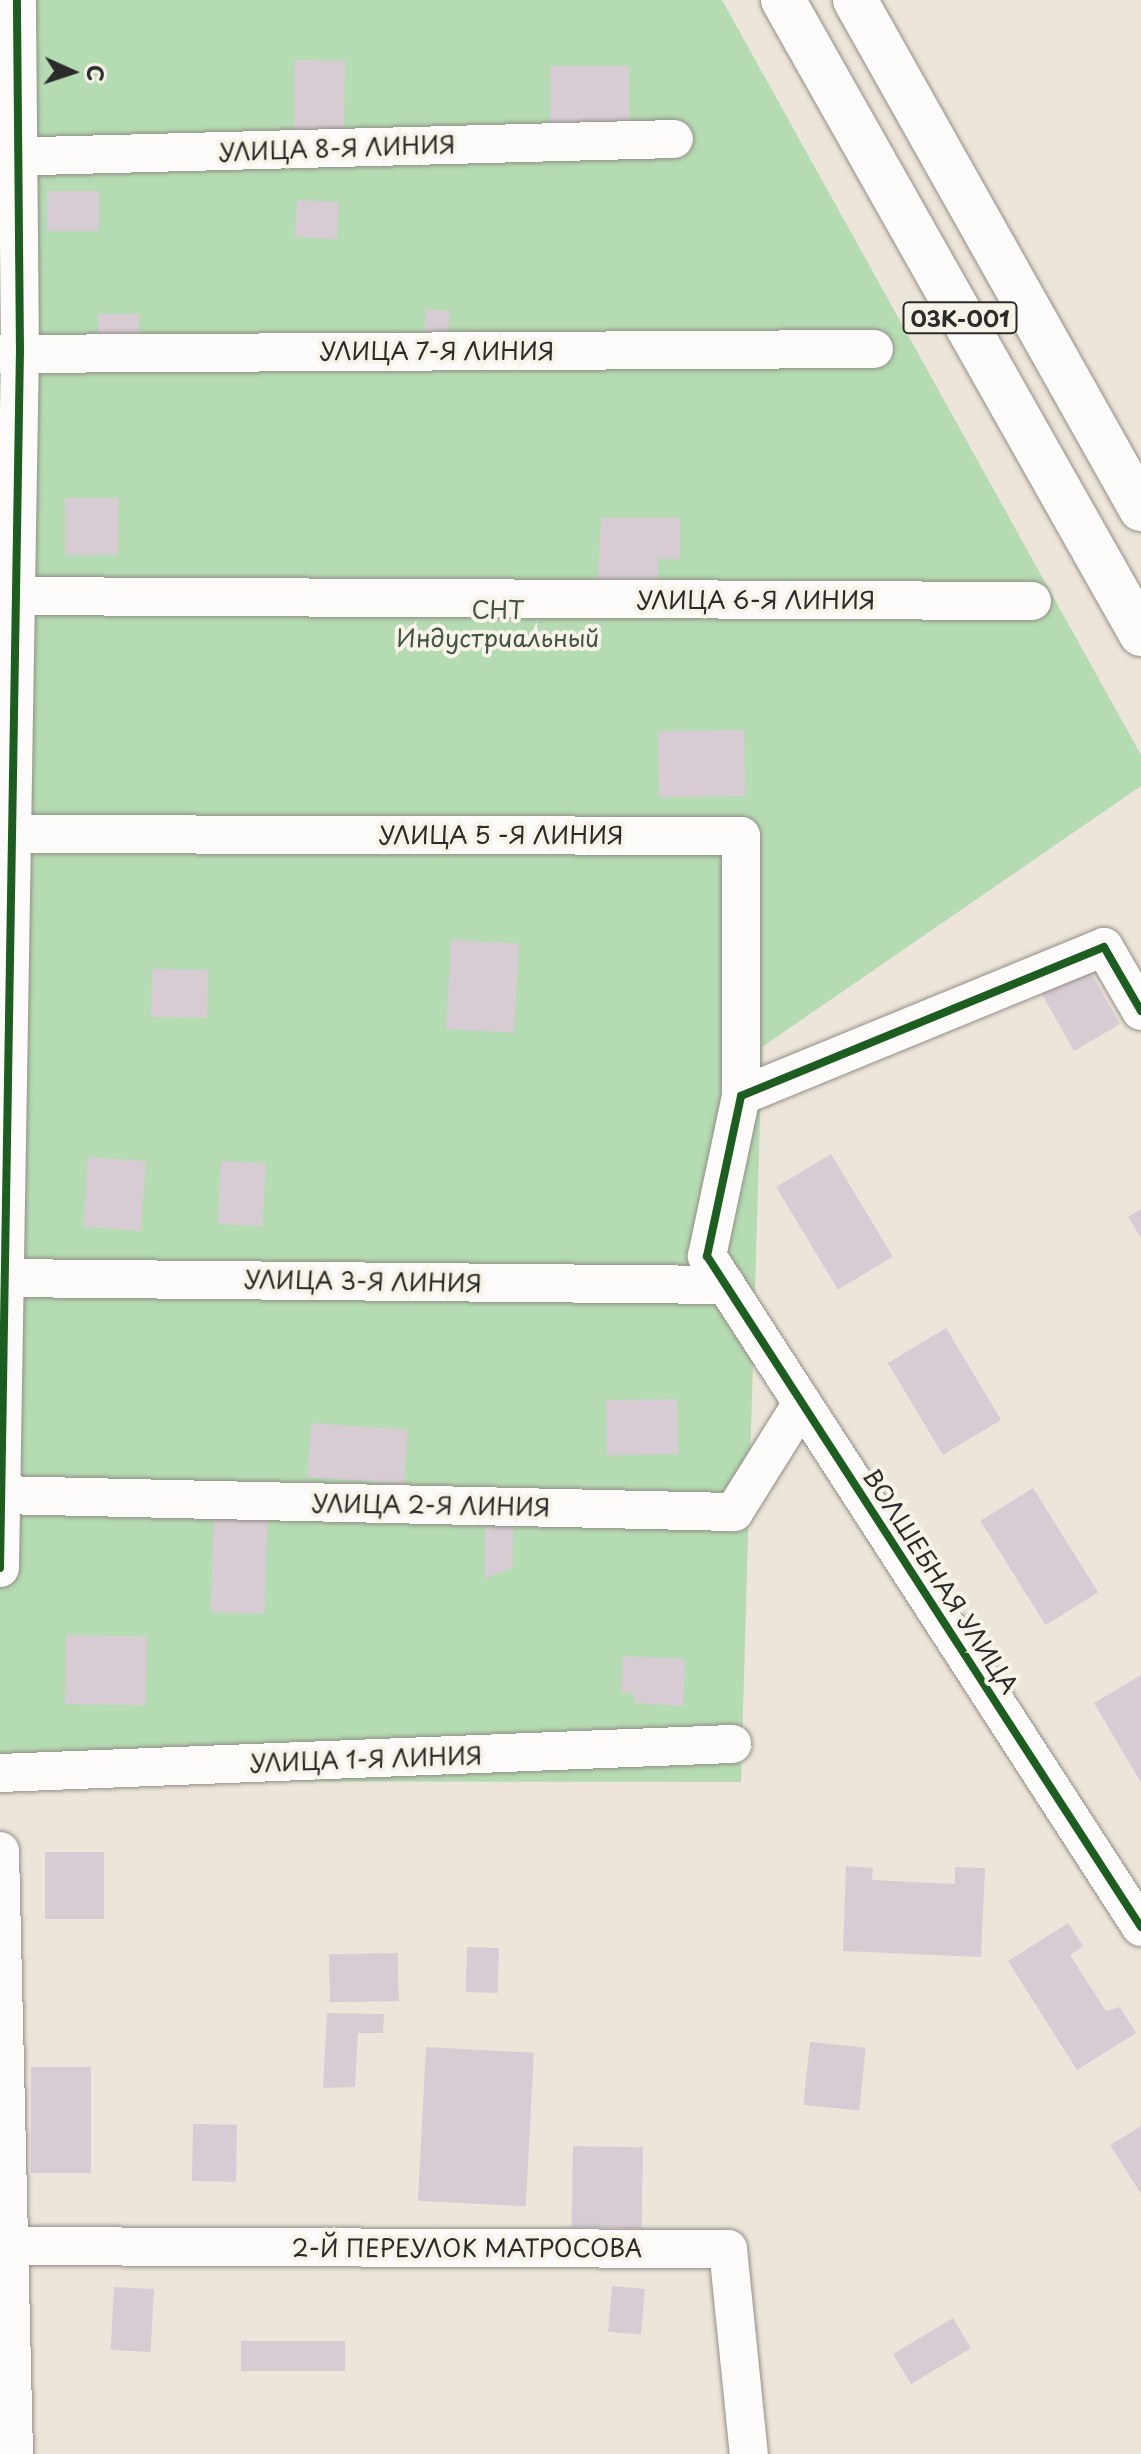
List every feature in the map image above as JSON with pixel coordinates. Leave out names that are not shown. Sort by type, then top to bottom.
[{"type":"main road","name":"03К-001","points":[[783,0],[1141,634]]},
{"type":"main road","name":"03К-001","points":[[855,0],[1141,509]]},
{"type":"street","points":[[0,1568],[10,353],[8,157],[17,0]]},
{"type":"street","name":"УЛИЦА 8-Я ЛИНИЯ","points":[[8,157],[674,139]]},
{"type":"street","name":"УЛИЦА 7-Я ЛИНИЯ","points":[[10,353],[874,349]]},
{"type":"street","name":"УЛИЦА 6-Я ЛИНИЯ","points":[[6,596],[1032,601]]},
{"type":"street","name":"УЛИЦА 5 -Я ЛИНИЯ","points":[[5,834],[741,836],[741,1096]]},
{"type":"street","points":[[717,1270],[741,1096],[1104,947],[1141,1011]]},
{"type":"street","name":"УЛИЦА 3-Я ЛИНИЯ","points":[[1,1278],[717,1270]]},
{"type":"street","name":"ВОЛШЕБНАЯ УЛИЦА","points":[[717,1270],[1141,1927]]},
{"type":"street","name":"УЛИЦА 2-Я ЛИНИЯ","points":[[0,1495],[734,1512],[802,1403]]},
{"type":"street","name":"УЛИЦА 1-Я ЛИНИЯ","points":[[0,1773],[732,1744]]},
{"type":"street","points":[[0,1851],[4,2246],[14,2454]]},
{"type":"street","name":"2-Й ПЕРЕУЛОК МАТРОСОВА","points":[[4,2246],[728,2249],[749,2454]]},
{"type":"green space","name":"СНТ Индустриальный","points":[[0,0],[722,0],[1141,755],[1141,786],[762,1047],[741,1782],[0,1781]]},
{"type":"building","points":[[295,60],[345,61],[344,135],[294,134]]},
{"type":"building","points":[[550,66],[629,66],[629,125],[550,125]]},
{"type":"building","points":[[47,191],[99,191],[99,231],[47,231]]},
{"type":"building","points":[[297,200],[339,202],[337,239],[295,237]]},
{"type":"building","points":[[426,309],[450,311],[446,351],[423,349]]},
{"type":"building","points":[[98,314],[139,314],[139,357],[98,357]]},
{"type":"building","points":[[65,498],[118,498],[118,555],[65,555]]},
{"type":"building","points":[[601,518],[680,518],[680,559],[658,559],[658,582],[598,581]]},
{"type":"building","points":[[744,730],[745,796],[659,797],[658,732]]},
{"type":"building","points":[[451,940],[519,944],[514,1032],[446,1029]]},
{"type":"building","points":[[152,969],[208,970],[207,1018],[151,1017]]},
{"type":"building","points":[[1090,971],[1120,1024],[1074,1051],[1039,989]]},
{"type":"building","points":[[831,1154],[893,1257],[838,1290],[776,1187]]},
{"type":"building","points":[[88,1157],[146,1161],[141,1231],[83,1227]]},
{"type":"building","points":[[221,1161],[266,1163],[263,1226],[218,1224]]},
{"type":"building","points":[[1141,1209],[1141,1238],[1128,1217]]},
{"type":"building","points":[[946,1328],[1001,1420],[943,1455],[888,1363]]},
{"type":"building","points":[[677,1399],[678,1454],[607,1455],[606,1400]]},
{"type":"building","points":[[311,1423],[408,1430],[404,1484],[307,1477]]},
{"type":"building","points":[[1033,1488],[1098,1592],[1046,1625],[980,1521]]},
{"type":"building","points":[[214,1511],[268,1513],[264,1614],[210,1612]]},
{"type":"building","points":[[485,1527],[513,1527],[513,1568],[485,1578]]},
{"type":"building","points":[[66,1635],[147,1636],[146,1705],[65,1704]]},
{"type":"building","points":[[623,1656],[685,1659],[683,1706],[635,1703],[632,1693],[621,1692]]},
{"type":"building","points":[[1141,1675],[1141,1783],[1094,1703]]},
{"type":"building","points":[[45,1852],[104,1852],[104,1919],[45,1919]]},
{"type":"building","points":[[846,1866],[873,1868],[872,1880],[955,1884],[955,1867],[985,1868],[981,1957],[843,1951]]},
{"type":"building","points":[[1068,1923],[1083,1946],[1070,1955],[1106,2011],[1120,2007],[1136,2033],[1077,2070],[1008,1961]]},
{"type":"building","points":[[467,1947],[499,1948],[497,1993],[465,1992]]},
{"type":"building","points":[[398,1953],[399,2001],[330,2002],[329,1954]]},
{"type":"building","points":[[327,2013],[384,2014],[383,2033],[358,2033],[355,2087],[323,2088]]},
{"type":"building","points":[[810,2042],[866,2048],[859,2111],[803,2105]]},
{"type":"building","points":[[426,2047],[534,2053],[526,2206],[418,2201]]},
{"type":"building","points":[[31,2067],[91,2067],[91,2173],[31,2173]]},
{"type":"building","points":[[193,2124],[237,2125],[236,2182],[192,2181]]},
{"type":"building","points":[[1141,2126],[1141,2194],[1110,2145]]},
{"type":"building","points":[[573,2146],[643,2147],[642,2228],[572,2227]]},
{"type":"building","points":[[612,2286],[645,2289],[641,2335],[608,2332]]},
{"type":"building","points":[[114,2287],[154,2289],[151,2352],[111,2350]]},
{"type":"building","points":[[953,2318],[971,2348],[911,2384],[893,2354]]},
{"type":"building","points":[[241,2341],[345,2341],[345,2371],[241,2371]]},
{"type":"cycle path","points":[[0,1568],[20,353],[17,0]]},
{"type":"cycle path","points":[[1141,1011],[1104,947],[741,1096],[707,1256],[1141,1927]]}]
